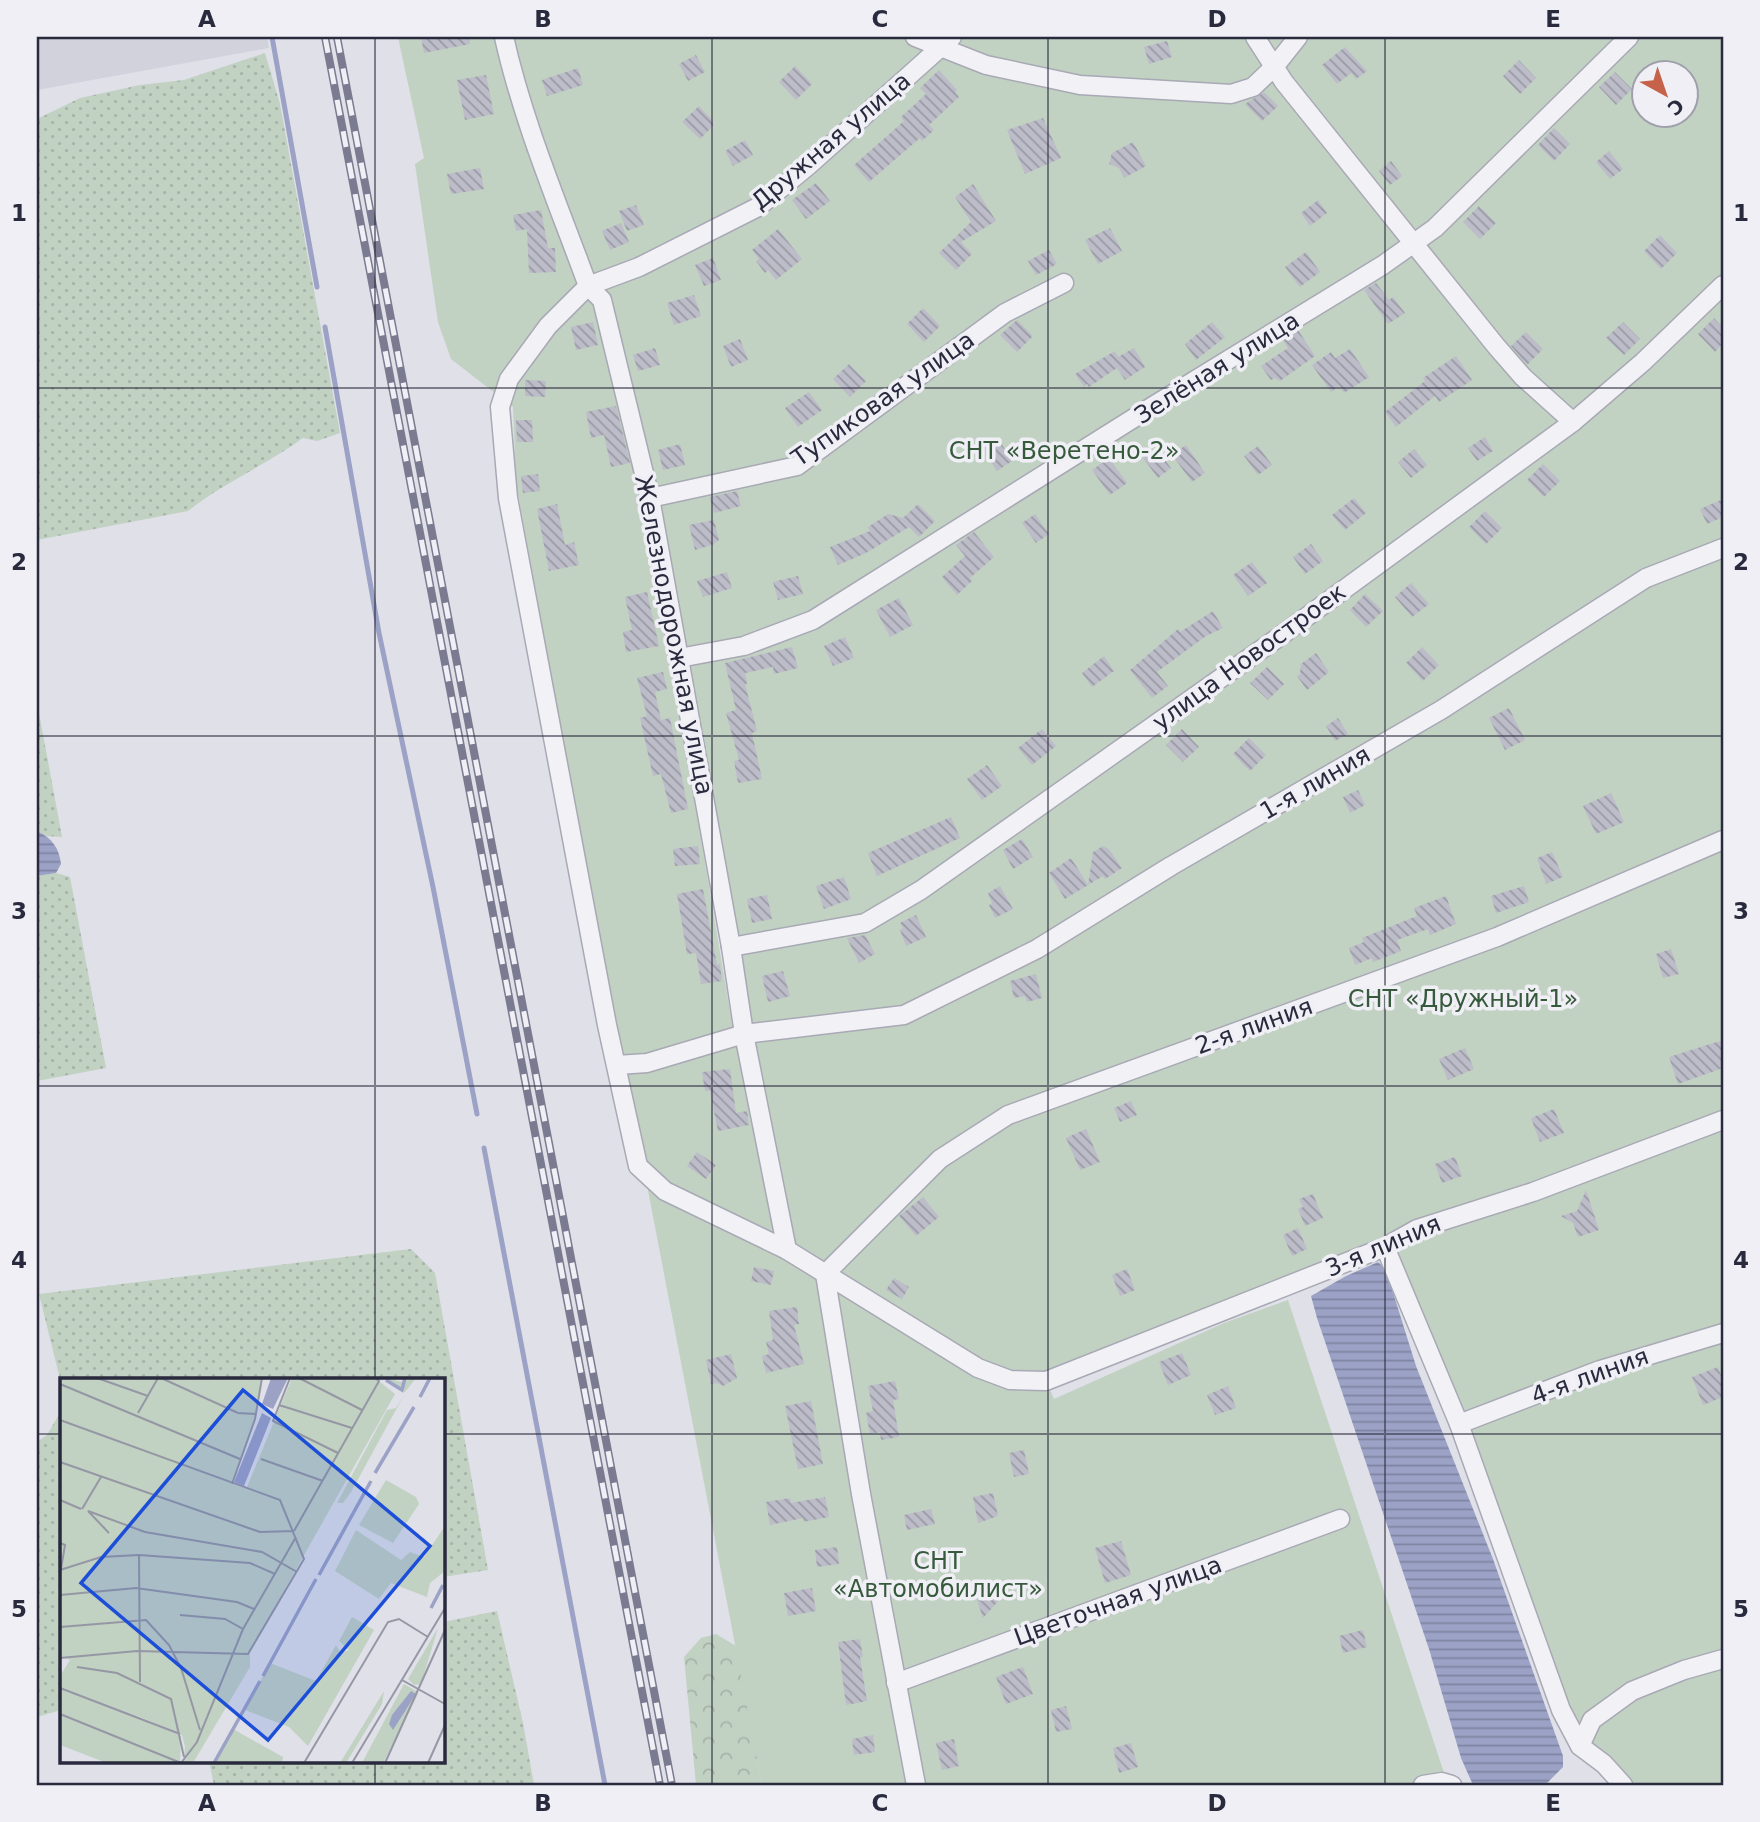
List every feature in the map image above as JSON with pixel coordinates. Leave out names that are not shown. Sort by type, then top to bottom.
[{"type":"street","name":"Железнодорожная улица","points":[[504,37],[509,61],[545,170],[588,286],[602,300],[650,498],[731,947],[744,1034],[786,1250]]},
{"type":"street","points":[[915,37],[946,42],[986,65],[1080,85],[1231,94],[1254,87],[1298,37]]},
{"type":"street","points":[[1255,37],[1284,82],[1523,377],[1573,422]]},
{"type":"street","name":"Зелёная улица","points":[[679,658],[744,646],[814,620],[1153,406],[1383,265],[1435,228],[1629,37]]},
{"type":"street","name":"Дружная улица","points":[[588,286],[639,267],[758,207],[946,42]]},
{"type":"street","name":"Тупиковая улица","points":[[650,498],[797,466],[1005,313],[1064,283]]},
{"type":"street","name":"улица Новостроек","points":[[731,947],[865,923],[921,890],[1279,638],[1573,422],[1643,362],[1723,285]]},
{"type":"street","points":[[588,286],[548,326],[509,379],[500,407],[508,498],[604,1012],[638,1166],[664,1191],[786,1250],[825,1274],[861,1494],[916,1785]]},
{"type":"street","name":"1-я линия","points":[[617,1065],[647,1063],[744,1034],[904,1015],[1037,949],[1171,866],[1441,710],[1646,578],[1723,548]]},
{"type":"street","name":"2-я линия","points":[[825,1274],[940,1159],[1008,1115],[1497,937],[1723,840]]},
{"type":"street","name":"3-я линия","points":[[825,1274],[978,1368],[1010,1380],[1046,1381],[1385,1247],[1417,1229],[1533,1192],[1723,1120]]},
{"type":"street","points":[[1385,1247],[1459,1424],[1561,1710],[1580,1746],[1604,1763],[1623,1785]]},
{"type":"street","name":"4-я линия","points":[[1459,1424],[1600,1370],[1723,1333]]},
{"type":"street","name":"Цветочная улица","points":[[896,1683],[1340,1519]]},
{"type":"street","points":[[1580,1746],[1592,1720],[1632,1691],[1684,1670],[1723,1660]]},
{"type":"street","points":[[1423,1785],[1442,1782],[1452,1785]]},
{"type":"shaded area","points":[[37,37],[267,37],[269,48],[37,90]]},
{"type":"green space","points":[[398,37],[1723,37],[1723,1785],[1623,1785],[1580,1746],[1384,1247],[1046,1381],[1054,1399],[1224,1323],[1288,1300],[1448,1785],[762,1785],[592,898],[516,483],[513,407],[451,359],[438,322],[415,164],[424,158]],"holes":[[[669,648],[743,1033],[732,1024]]]},
{"type":"green space","points":[[265,53],[280,104],[340,433],[317,441],[303,438],[188,511],[37,540],[37,119],[80,98],[140,85],[184,80]]},
{"type":"green space","points":[[37,702],[62,837],[47,836],[37,831]]},
{"type":"green space","points":[[56,873],[70,877],[106,1068],[37,1081],[37,876]]},
{"type":"green space","points":[[411,1249],[435,1273],[488,1570],[444,1577],[444,1378],[60,1379],[39,1294]]},
{"type":"green space","points":[[60,1413],[60,1710],[37,1717],[37,1442],[47,1435]]},
{"type":"green space","points":[[497,1611],[523,1723],[534,1785],[214,1785],[209,1762],[444,1762],[444,1622]]},
{"type":"green space","points":[[716,1634],[736,1646],[762,1785],[696,1785],[684,1657],[701,1638]]},
{"type":"water","points":[[37,831],[51,840],[59,853],[61,864],[56,873],[37,876]]},
{"type":"water","points":[[1378,1262],[1386,1270],[1416,1366],[1493,1559],[1563,1756],[1563,1767],[1545,1785],[1473,1785],[1461,1758],[1429,1649],[1317,1318],[1311,1296]]},
{"type":"building","points":[[421,37],[469,37],[470,44],[424,53]]},
{"type":"building","points":[[1167,41],[1172,57],[1149,64],[1144,47]]},
{"type":"building","points":[[1345,47],[1367,71],[1356,79],[1351,73],[1337,84],[1322,65]]},
{"type":"building","points":[[696,55],[705,72],[688,81],[679,64]]},
{"type":"building","points":[[1519,60],[1536,78],[1520,94],[1503,76]]},
{"type":"building","points":[[795,66],[812,84],[796,100],[779,82]]},
{"type":"building","points":[[578,68],[583,85],[547,96],[542,80]]},
{"type":"building","points":[[939,70],[957,90],[955,92],[959,97],[929,125],[934,130],[922,141],[920,138],[869,182],[854,165],[904,121],[901,117],[926,94],[920,88]]},
{"type":"building","points":[[1615,72],[1630,87],[1630,91],[1616,105],[1599,87]]},
{"type":"building","points":[[486,75],[494,114],[465,120],[457,80]]},
{"type":"building","points":[[1264,92],[1278,106],[1262,121],[1245,104]]},
{"type":"building","points":[[699,106],[713,121],[713,126],[700,139],[682,122]]},
{"type":"building","points":[[1043,118],[1061,158],[1025,174],[1007,130]]},
{"type":"building","points":[[1554,128],[1570,144],[1554,161],[1538,145]]},
{"type":"building","points":[[745,140],[753,155],[733,166],[725,151]]},
{"type":"building","points":[[1133,142],[1146,166],[1124,178],[1119,168],[1109,164],[1112,153]]},
{"type":"building","points":[[1609,151],[1623,169],[1610,179],[1596,162]]},
{"type":"building","points":[[1391,161],[1402,176],[1390,185],[1379,171]]},
{"type":"building","points":[[480,168],[484,189],[451,194],[447,174]]},
{"type":"building","points":[[816,183],[830,201],[806,219],[792,200]]},
{"type":"building","points":[[973,184],[996,221],[961,242],[972,254],[956,270],[939,253],[971,222],[955,197]]},
{"type":"building","points":[[1318,200],[1327,213],[1310,226],[1301,213]]},
{"type":"building","points":[[636,205],[644,225],[627,231],[619,211]]},
{"type":"building","points":[[1479,206],[1496,223],[1480,239],[1463,222]]},
{"type":"building","points":[[541,210],[548,248],[555,248],[556,272],[529,273],[527,229],[516,231],[513,215]]},
{"type":"building","points":[[621,223],[629,242],[610,250],[602,231]]},
{"type":"building","points":[[1110,228],[1122,251],[1098,264],[1085,240]]},
{"type":"building","points":[[778,229],[802,259],[776,280],[768,270],[765,273],[752,250]]},
{"type":"building","points":[[1660,235],[1677,253],[1661,269],[1644,251]]},
{"type":"building","points":[[1049,250],[1057,264],[1036,275],[1028,261]]},
{"type":"building","points":[[1306,252],[1320,272],[1300,287],[1285,267]]},
{"type":"building","points":[[713,258],[721,280],[704,286],[695,265]]},
{"type":"building","points":[[1376,283],[1389,300],[1393,297],[1405,313],[1388,324],[1364,290]]},
{"type":"building","points":[[694,295],[701,316],[674,325],[667,303]]},
{"type":"building","points":[[923,308],[940,326],[924,342],[907,324]]},
{"type":"building","points":[[1714,318],[1723,328],[1723,343],[1715,352],[1698,334]]},
{"type":"building","points":[[1017,320],[1033,336],[1017,352],[1000,335]]},
{"type":"building","points":[[593,322],[598,345],[576,350],[571,327]]},
{"type":"building","points":[[1212,322],[1225,337],[1196,360],[1185,344]]},
{"type":"building","points":[[1623,322],[1640,339],[1624,355],[1606,338]]},
{"type":"building","points":[[1298,330],[1315,356],[1280,381],[1275,378],[1271,380],[1261,366],[1288,348],[1283,340]]},
{"type":"building","points":[[1526,332],[1543,349],[1527,365],[1511,346]]},
{"type":"building","points":[[740,339],[748,360],[731,367],[723,346]]},
{"type":"building","points":[[655,348],[660,365],[638,371],[633,355]]},
{"type":"building","points":[[1134,348],[1145,367],[1125,380],[1117,368],[1089,387],[1087,384],[1084,387],[1075,374],[1115,351],[1118,357]]},
{"type":"building","points":[[1350,349],[1369,377],[1344,393],[1339,386],[1331,392],[1312,365],[1331,352],[1335,358]]},
{"type":"building","points":[[1456,356],[1472,380],[1439,402],[1435,396],[1396,427],[1385,412],[1425,381],[1423,378]]},
{"type":"building","points":[[849,364],[866,381],[850,397],[833,379]]},
{"type":"building","points":[[525,380],[546,381],[545,397],[525,396]]},
{"type":"building","points":[[809,392],[822,410],[798,427],[785,408]]},
{"type":"building","points":[[616,406],[630,463],[611,467],[604,435],[591,438],[586,412]]},
{"type":"building","points":[[516,420],[532,420],[533,442],[517,442]]},
{"type":"building","points":[[1485,437],[1493,451],[1477,461],[1468,448]]},
{"type":"building","points":[[1001,443],[1012,461],[997,471],[985,453]]},
{"type":"building","points":[[680,444],[685,465],[663,470],[658,450]]},
{"type":"building","points":[[1186,445],[1205,473],[1192,482],[1172,455]]},
{"type":"building","points":[[1258,446],[1272,465],[1258,475],[1244,456]]},
{"type":"building","points":[[1156,448],[1171,468],[1158,478],[1143,458]]},
{"type":"building","points":[[1414,449],[1427,465],[1411,478],[1398,462]]},
{"type":"building","points":[[1109,458],[1127,483],[1110,495],[1092,470]]},
{"type":"building","points":[[1543,464],[1560,481],[1544,497],[1527,480]]},
{"type":"building","points":[[538,474],[540,491],[523,493],[521,476]]},
{"type":"building","points":[[737,491],[741,506],[714,513],[710,497]]},
{"type":"building","points":[[1354,498],[1366,513],[1345,530],[1332,515]]},
{"type":"building","points":[[1723,499],[1723,517],[1707,524],[1700,509]]},
{"type":"building","points":[[557,504],[565,545],[574,542],[579,565],[549,571],[537,509]]},
{"type":"building","points":[[918,504],[935,521],[919,537],[909,527],[866,553],[838,565],[830,547],[870,531],[868,527],[888,514],[903,518]]},
{"type":"building","points":[[1485,511],[1502,528],[1486,544],[1469,527]]},
{"type":"building","points":[[1035,514],[1049,534],[1036,543],[1022,523]]},
{"type":"building","points":[[714,520],[719,540],[695,550],[689,525]]},
{"type":"building","points":[[974,532],[994,557],[970,578],[972,581],[957,595],[942,577],[965,556],[956,545]]},
{"type":"building","points":[[1311,544],[1323,561],[1305,574],[1293,557]]},
{"type":"building","points":[[1252,562],[1267,583],[1248,596],[1233,575]]},
{"type":"building","points":[[727,572],[732,588],[703,597],[697,581]]},
{"type":"building","points":[[798,576],[803,594],[778,600],[773,582]]},
{"type":"building","points":[[1411,583],[1429,604],[1412,617],[1395,597]]},
{"type":"building","points":[[647,592],[659,646],[626,652],[623,632],[632,630],[625,597]]},
{"type":"building","points":[[1365,594],[1383,611],[1366,627],[1350,610]]},
{"type":"building","points":[[899,598],[913,625],[890,637],[876,610]]},
{"type":"building","points":[[1213,611],[1223,628],[1206,636],[1157,672],[1168,686],[1152,698],[1130,670],[1178,629],[1180,632]]},
{"type":"building","points":[[845,637],[854,658],[833,666],[824,646]]},
{"type":"building","points":[[792,647],[798,668],[774,674],[773,667],[745,673],[745,684],[757,731],[752,733],[762,779],[738,783],[734,761],[739,760],[726,713],[736,710],[725,663]]},
{"type":"building","points":[[1422,647],[1439,665],[1423,681],[1406,663]]},
{"type":"building","points":[[1316,653],[1329,672],[1307,690],[1297,676],[1300,674],[1301,664]]},
{"type":"building","points":[[1104,656],[1114,671],[1092,687],[1082,673]]},
{"type":"building","points":[[1267,667],[1284,684],[1268,700],[1250,683]]},
{"type":"building","points":[[663,672],[667,689],[655,692],[661,720],[670,718],[688,809],[671,813],[661,774],[653,776],[640,718],[647,716],[637,678]]},
{"type":"building","points":[[1509,708],[1525,740],[1505,750],[1489,718]]},
{"type":"building","points":[[1338,718],[1348,734],[1335,741],[1326,726]]},
{"type":"building","points":[[1042,729],[1056,746],[1032,765],[1018,748]]},
{"type":"building","points":[[1182,729],[1199,747],[1183,762],[1166,745]]},
{"type":"building","points":[[1249,738],[1266,755],[1250,771],[1233,754]]},
{"type":"building","points":[[987,765],[1002,786],[982,800],[967,779]]},
{"type":"building","points":[[1358,790],[1365,805],[1350,813],[1343,797]]},
{"type":"building","points":[[1611,793],[1624,822],[1596,834],[1583,806]]},
{"type":"building","points":[[951,817],[960,838],[877,876],[868,853]]},
{"type":"building","points":[[1022,839],[1033,857],[1013,869],[1003,850]]},
{"type":"building","points":[[698,846],[700,864],[675,866],[673,849]]},
{"type":"building","points":[[1103,846],[1109,849],[1122,868],[1105,879],[1103,876],[1088,885],[1093,852]]},
{"type":"building","points":[[1552,852],[1563,877],[1546,884],[1537,858]]},
{"type":"building","points":[[1071,858],[1088,885],[1065,899],[1049,873]]},
{"type":"building","points":[[844,877],[851,899],[824,909],[816,886]]},
{"type":"building","points":[[1000,886],[1013,909],[995,918],[989,905],[992,903],[988,893]]},
{"type":"building","points":[[1524,886],[1529,902],[1496,913],[1491,896]]},
{"type":"building","points":[[703,889],[722,981],[701,984],[696,953],[687,954],[677,894]]},
{"type":"building","points":[[767,895],[772,919],[752,923],[747,899]]},
{"type":"building","points":[[1446,896],[1456,924],[1430,935],[1428,929],[1397,940],[1401,951],[1373,962],[1372,958],[1355,965],[1349,948],[1364,942],[1362,938],[1417,916],[1414,908]]},
{"type":"building","points":[[916,915],[926,937],[906,946],[900,923]]},
{"type":"building","points":[[865,935],[875,954],[859,963],[847,938]]},
{"type":"building","points":[[1671,949],[1679,974],[1663,978],[1656,954]]},
{"type":"building","points":[[783,971],[790,996],[768,1002],[762,976]]},
{"type":"building","points":[[1036,974],[1042,998],[1027,1002],[1025,996],[1014,998],[1010,981]]},
{"type":"building","points":[[1723,1040],[1723,1068],[1678,1084],[1669,1057]]},
{"type":"building","points":[[1465,1048],[1474,1069],[1448,1080],[1439,1059]]},
{"type":"building","points":[[730,1069],[736,1113],[747,1111],[749,1125],[718,1131],[710,1091],[705,1091],[702,1072]]},
{"type":"building","points":[[1131,1101],[1137,1115],[1120,1122],[1114,1108]]},
{"type":"building","points":[[1554,1109],[1564,1133],[1540,1142],[1531,1118]]},
{"type":"building","points":[[1086,1129],[1100,1162],[1080,1170],[1066,1138]]},
{"type":"building","points":[[697,1152],[716,1165],[706,1179],[687,1166]]},
{"type":"building","points":[[1455,1157],[1462,1176],[1442,1183],[1435,1164]]},
{"type":"building","points":[[1586,1190],[1599,1230],[1578,1237],[1573,1223],[1561,1216],[1577,1211]]},
{"type":"building","points":[[1313,1194],[1323,1218],[1305,1226],[1298,1209],[1303,1207],[1299,1199]]},
{"type":"building","points":[[923,1197],[939,1217],[916,1236],[899,1216]]},
{"type":"building","points":[[1298,1228],[1307,1249],[1292,1256],[1283,1235]]},
{"type":"building","points":[[754,1267],[774,1271],[771,1285],[751,1281]]},
{"type":"building","points":[[1127,1269],[1135,1290],[1120,1296],[1112,1275]]},
{"type":"building","points":[[894,1278],[909,1287],[902,1299],[886,1290]]},
{"type":"building","points":[[797,1307],[799,1324],[794,1325],[804,1364],[766,1373],[762,1356],[769,1354],[766,1342],[773,1340],[769,1311]]},
{"type":"building","points":[[1182,1353],[1191,1375],[1168,1385],[1159,1362]]},
{"type":"building","points":[[731,1354],[737,1378],[723,1386],[711,1384],[706,1360]]},
{"type":"building","points":[[1718,1367],[1723,1381],[1723,1397],[1703,1405],[1692,1377]]},
{"type":"building","points":[[895,1381],[899,1399],[893,1400],[899,1437],[881,1440],[880,1432],[870,1434],[866,1413],[873,1411],[868,1386]]},
{"type":"building","points":[[1228,1386],[1236,1408],[1215,1415],[1207,1395]]},
{"type":"building","points":[[811,1401],[823,1464],[798,1469],[785,1406]]},
{"type":"building","points":[[1024,1450],[1029,1474],[1014,1477],[1009,1453]]},
{"type":"building","points":[[993,1493],[998,1516],[978,1523],[973,1497]]},
{"type":"building","points":[[825,1497],[829,1517],[803,1522],[803,1518],[770,1525],[766,1502],[790,1498],[791,1503]]},
{"type":"building","points":[[931,1509],[935,1524],[907,1530],[904,1515]]},
{"type":"building","points":[[1121,1541],[1131,1575],[1105,1583],[1095,1548]]},
{"type":"building","points":[[837,1547],[839,1564],[817,1567],[815,1550]]},
{"type":"building","points":[[812,1588],[816,1611],[788,1616],[784,1593]]},
{"type":"building","points":[[1009,1589],[983,1618],[977,1600]]},
{"type":"building","points":[[1363,1630],[1367,1647],[1343,1653],[1339,1636]]},
{"type":"building","points":[[860,1639],[867,1701],[846,1705],[838,1642]]},
{"type":"building","points":[[1023,1667],[1033,1694],[1006,1704],[996,1677]]},
{"type":"building","points":[[1066,1706],[1072,1729],[1056,1732],[1051,1710]]},
{"type":"building","points":[[873,1735],[875,1752],[854,1755],[852,1739]]},
{"type":"building","points":[[954,1739],[959,1766],[942,1770],[936,1743]]},
{"type":"building","points":[[1131,1743],[1138,1767],[1119,1773],[1113,1748]]},
{"type":"waterway","points":[[272,37],[317,287]]},
{"type":"waterway","points":[[325,327],[379,633],[433,887],[477,1114]]},
{"type":"waterway","points":[[484,1148],[605,1785]]},
{"type":"railway","points":[[325,37],[660,1785]]},
{"type":"railway","points":[[337,37],[672,1785]]},
{"type":"park label","name":"СНТ «Веретено-2»","points":[[1064,451]]},
{"type":"park label","name":"СНТ «Дружный-1»","points":[[1463,999]]},
{"type":"park label","name":"СНТ «Автомобилист»","points":[[938,1575]]}]
